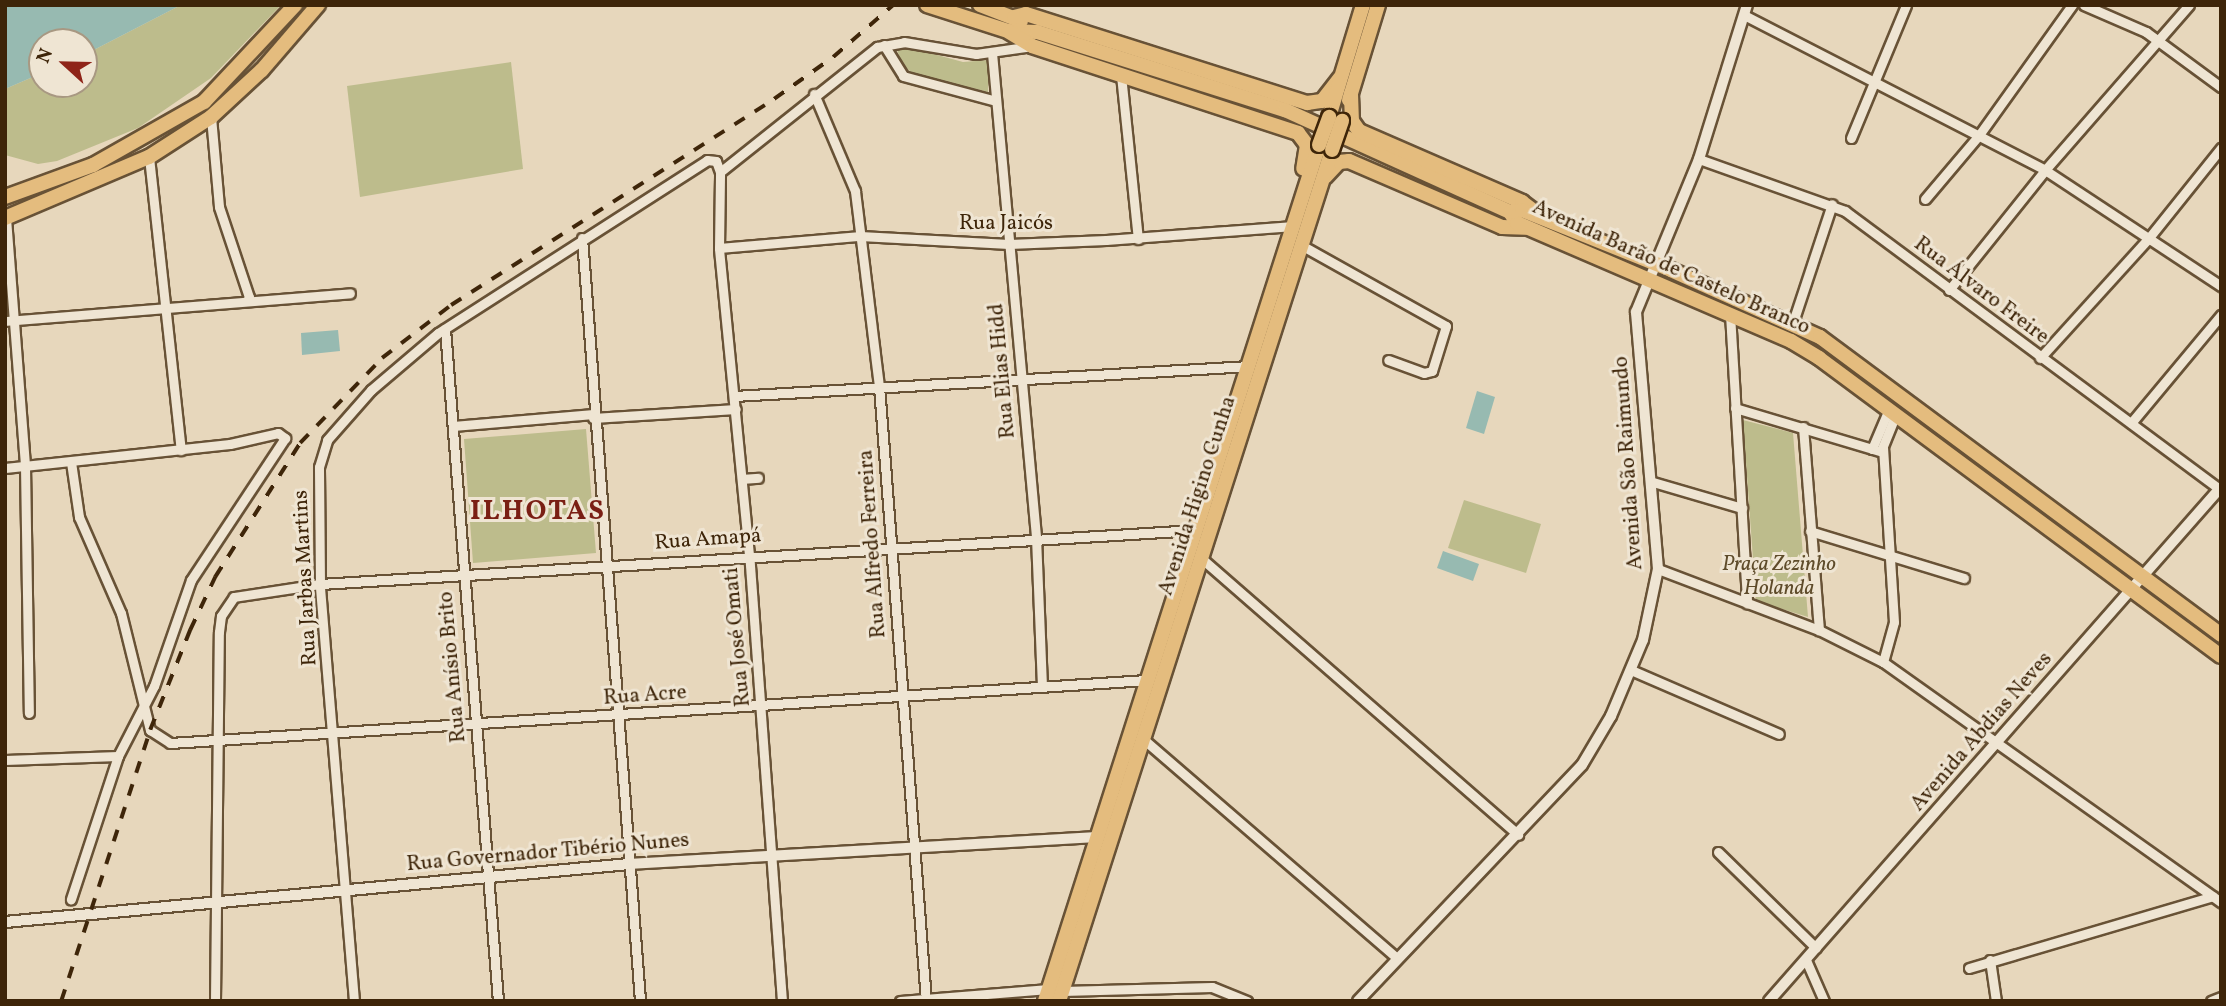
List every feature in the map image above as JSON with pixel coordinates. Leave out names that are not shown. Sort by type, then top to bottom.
[{"type":"main road","points":[[5,197],[93,165],[205,102],[295,5]]},
{"type":"main road","points":[[6,218],[149,157],[211,117],[262,70],[318,5]]},
{"type":"main road","points":[[927,5],[1035,39],[1121,75],[1298,132],[1307,145],[1305,187]]},
{"type":"main road","points":[[980,5],[1014,17],[1035,39]]},
{"type":"main road","name":"Avenida Higino Cunha","points":[[1054,995],[1096,836],[1305,187],[1325,148],[1335,119],[1340,78],[1363,5]]},
{"type":"main road","name":"Avenida Higino Cunha","points":[[1335,119],[1351,94],[1378,5]]},
{"type":"main road","points":[[1014,17],[1026,14],[1307,103],[1322,101],[1340,78]]},
{"type":"main road","name":"Avenida Barão de Castelo Branco","points":[[1035,39],[1284,110],[1510,212],[1647,279],[1791,341],[1893,412],[2221,656]]},
{"type":"main road","points":[[1321,181],[1339,162],[1349,161],[1502,227],[1531,222],[1522,202],[1359,131],[1352,121],[1351,94]]},
{"type":"main road","name":"Avenida Higino Cunha","points":[[1054,995],[1107,848],[1301,246],[1321,181],[1325,148]]},
{"type":"main road","name":"Avenida Barão de Castelo Branco","points":[[1531,222],[1655,264],[1793,322],[1864,367],[2221,635]]},
{"type":"street","points":[[1851,138],[1906,5]]},
{"type":"street","points":[[1925,199],[1979,135],[2072,5]]},
{"type":"street","points":[[2084,5],[2134,26],[2221,87]]},
{"type":"street","points":[[1949,290],[2045,170],[2189,5]]},
{"type":"street","points":[[1746,10],[2045,170],[2221,286]]},
{"type":"street","name":"Avenida São Raimundo","points":[[1358,1001],[1396,957],[1518,835],[1582,765],[1631,670],[1650,621],[1658,569],[1653,482],[1636,312],[1647,279],[1699,159],[1746,10]]},
{"type":"street","points":[[720,172],[853,62],[884,45],[925,44],[992,53],[1035,39]]},
{"type":"street","points":[[884,45],[903,76],[996,101]]},
{"type":"street","name":"Rua Elias Hidd","points":[[992,53],[1036,537],[1042,686]]},
{"type":"street","points":[[1121,75],[1138,239]]},
{"type":"street","name":"Rua Alfredo Ferreira","points":[[814,94],[848,165],[879,386],[926,1000]]},
{"type":"street","points":[[211,117],[219,207],[249,297],[247,301]]},
{"type":"street","points":[[2040,358],[2148,239],[2221,148]]},
{"type":"street","points":[[149,157],[181,450]]},
{"type":"street","name":"Rua Álvaro Freire","points":[[1699,159],[1832,204],[2220,488]]},
{"type":"street","name":"Rua Jarbas Martins","points":[[354,1001],[320,584],[319,467],[327,440],[371,390],[445,329],[582,238],[707,160],[716,161],[720,172]]},
{"type":"street","name":"Rua José Omati","points":[[720,172],[719,248],[749,555],[782,1001]]},
{"type":"street","points":[[1793,322],[1832,204]]},
{"type":"street","points":[[6,218],[9,321],[25,466],[29,713]]},
{"type":"street","name":"Rua Jaicós","points":[[719,248],[860,236],[1009,244],[1138,239],[1293,226]]},
{"type":"street","points":[[582,238],[593,416],[640,1001]]},
{"type":"street","points":[[1301,246],[1446,326],[1428,373],[1388,359]]},
{"type":"street","points":[[9,321],[350,293]]},
{"type":"street","points":[[1730,314],[1747,604]]},
{"type":"street","points":[[2131,423],[2221,315]]},
{"type":"street","name":"Rua Anísio Brito","points":[[445,329],[498,1001]]},
{"type":"street","points":[[734,396],[1020,377],[1249,366]]},
{"type":"street","points":[[1735,408],[1872,449],[1883,449]]},
{"type":"street","points":[[453,426],[736,409]]},
{"type":"street","points":[[1872,449],[1893,412]]},
{"type":"street","points":[[1883,662],[1894,622],[1883,449],[1893,412]]},
{"type":"street","points":[[1803,427],[1819,630]]},
{"type":"street","points":[[5,468],[181,450],[283,434],[284,445],[191,580],[166,657],[118,756],[71,899]]},
{"type":"street","points":[[71,462],[79,517],[121,613],[143,707]]},
{"type":"street","points":[[742,479],[758,478]]},
{"type":"street","points":[[1653,482],[1742,508]]},
{"type":"street","name":"Avenida Abdias Neves","points":[[1769,1001],[1999,743],[2220,488]]},
{"type":"street","name":"Rua Amapá","points":[[216,742],[219,632],[226,605],[247,592],[320,584],[749,555],[1196,530]]},
{"type":"street","points":[[1810,531],[1964,578]]},
{"type":"street","points":[[1201,558],[1518,835]]},
{"type":"street","points":[[1658,569],[1819,630],[1883,662],[2218,898]]},
{"type":"street","points":[[1631,670],[1779,734]]},
{"type":"street","name":"Rua Acre","points":[[143,707],[150,730],[170,743],[216,742],[334,732],[617,716],[901,692],[1148,680]]},
{"type":"street","points":[[1142,738],[1396,957]]},
{"type":"street","points":[[215,1001],[216,742]]},
{"type":"street","points":[[5,760],[118,756]]},
{"type":"street","points":[[1096,836],[1107,848]]},
{"type":"street","name":"Rua Governador Tibério Nunes","points":[[5,922],[216,900],[629,864],[914,844],[1096,836]]},
{"type":"street","points":[[1718,852],[1816,948]]},
{"type":"street","points":[[1969,968],[2218,898]]},
{"type":"street","points":[[1806,960],[1824,1001]]},
{"type":"street","points":[[1990,960],[1996,1001]]},
{"type":"street","points":[[900,1001],[1212,986],[1247,1001]]},
{"type":"street","points":[[2211,1001],[2221,998]]},
{"type":"green space","points":[[181,5],[281,5],[211,78],[138,128],[57,161],[38,164],[5,155],[5,89],[28,79],[28,98],[98,98],[98,48]]},
{"type":"green space","points":[[904,46],[963,62],[989,60],[988,92],[914,74],[903,66],[896,47]]},
{"type":"green space","points":[[511,62],[523,169],[360,197],[347,86]]},
{"type":"green space","name":"Praça Zezinho Holanda","points":[[1743,420],[1793,433],[1808,617],[1756,601]]},
{"type":"green space","points":[[586,429],[596,553],[473,563],[464,439]]},
{"type":"green space","points":[[1464,500],[1541,524],[1526,573],[1448,548]]},
{"type":"water","points":[[5,5],[181,5],[98,48],[98,28],[28,28],[28,79],[5,89]]},
{"type":"water","points":[[338,330],[340,351],[302,355],[301,333]]},
{"type":"water","points":[[1477,391],[1495,397],[1484,434],[1466,428]]},
{"type":"water","points":[[1443,551],[1479,564],[1473,581],[1437,568]]},
{"type":"railway","points":[[61,1001],[150,730],[190,630],[215,577],[300,443],[382,358],[451,305],[774,99],[833,57],[893,5]]},
{"type":"district","name":"ILHOTAS","points":[[538,512]]}]
